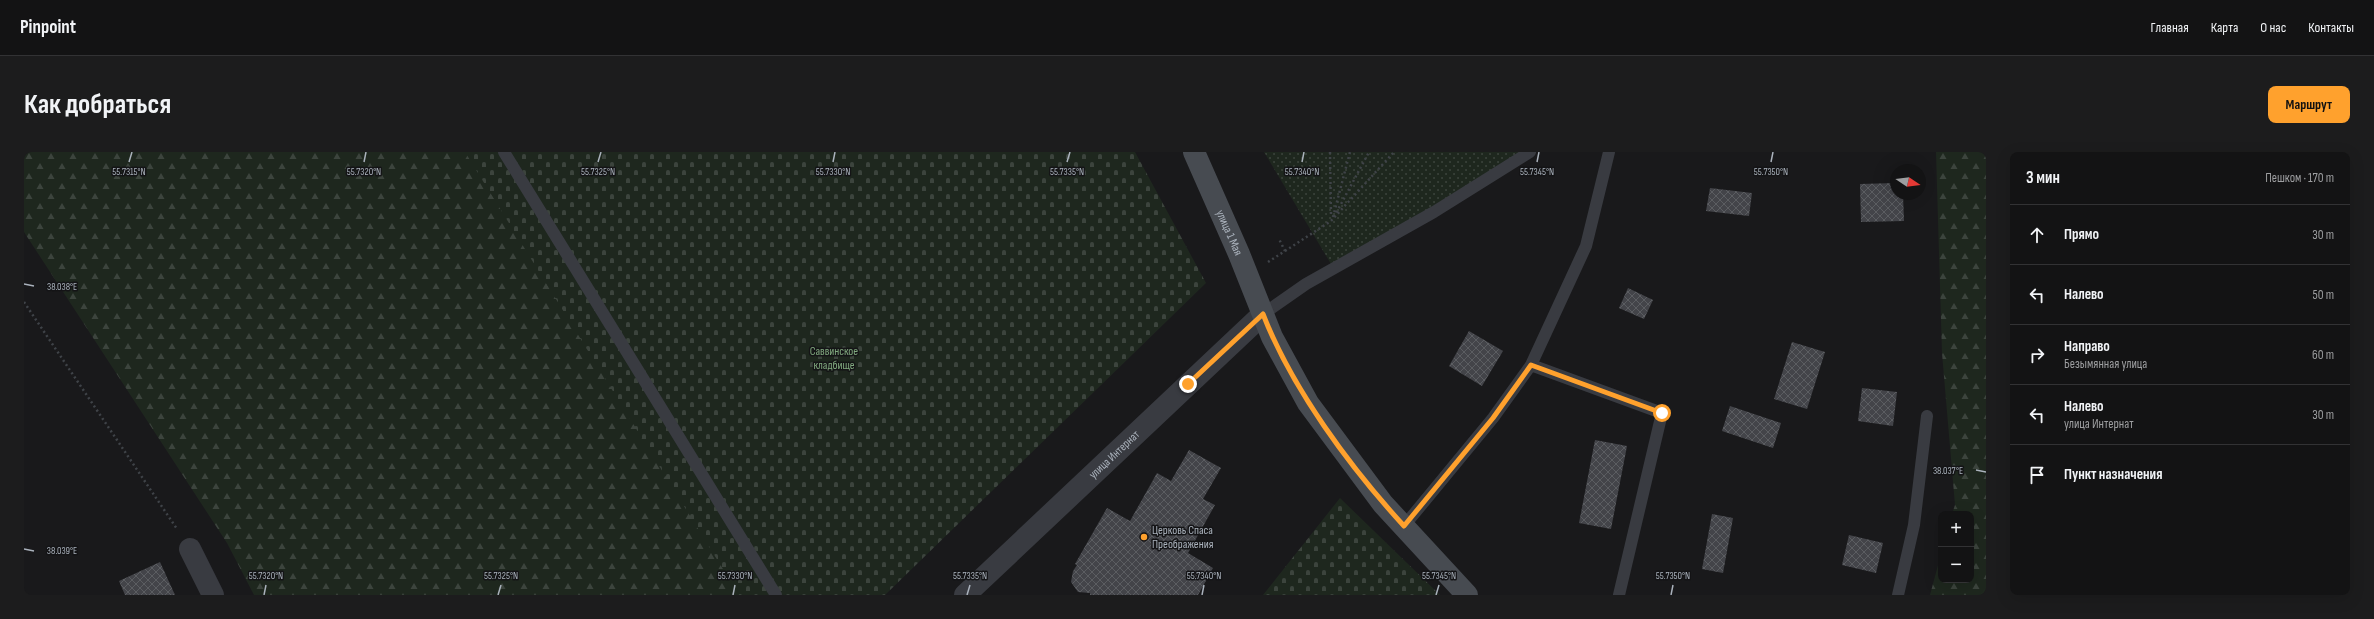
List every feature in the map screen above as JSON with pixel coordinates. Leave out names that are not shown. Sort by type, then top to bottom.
[{"type":"street","name":"улица 1 Мая","points":[[1194,152],[1220,209],[1272,337],[1308,403],[1384,504],[1467,595]]},
{"type":"street","name":"улица Интернат","points":[[965,595],[1263,314]]},
{"type":"street","points":[[190,549],[213,595]]},
{"type":"lane","points":[[504,152],[776,595]]},
{"type":"lane","points":[[1263,314],[1306,284],[1434,212],[1530,152]]},
{"type":"lane","points":[[1404,526],[1493,418],[1531,365],[1586,246],[1609,152]]},
{"type":"lane","points":[[1531,365],[1662,413],[1620,595]]},
{"type":"lane","points":[[1898,595],[1914,525],[1927,416]]},
{"type":"path","points":[[1330,152],[1331,221]]},
{"type":"path","points":[[1331,221],[1350,152]]},
{"type":"path","points":[[1331,221],[1369,152]]},
{"type":"path","points":[[1285,251],[1331,221],[1394,152]]},
{"type":"path","points":[[24,302],[190,549]]},
{"type":"green space","points":[[24,152],[1135,152],[883,595],[254,595],[227,543],[24,232]]},
{"type":"green space","name":"Саввинское кладбище","points":[[465,152],[1135,152],[1206,283],[885,595],[739,595]]},
{"type":"green space","points":[[1264,152],[1530,152],[1334,269]]},
{"type":"green space","points":[[1936,152],[1986,152],[1986,595],[1930,595],[1938,565],[1938,583],[1974,583],[1974,511],[1953,511],[1955,505],[1942,353]]},
{"type":"green space","points":[[1340,498],[1440,595],[1263,595]]},
{"type":"building","points":[[1890,183],[1890,200],[1903,200],[1904,221],[1861,222],[1860,184]]},
{"type":"building","points":[[1710,188],[1752,193],[1749,216],[1706,211]]},
{"type":"building","points":[[1628,288],[1653,300],[1644,319],[1619,308]]},
{"type":"building","points":[[1469,331],[1503,351],[1482,386],[1449,366]]},
{"type":"building","points":[[1792,342],[1825,352],[1807,409],[1774,399]]},
{"type":"building","points":[[1862,388],[1897,392],[1893,426],[1858,421]]},
{"type":"building","points":[[1730,406],[1781,423],[1773,448],[1722,431]]},
{"type":"building","points":[[1595,440],[1627,446],[1611,529],[1579,523]]},
{"type":"building","name":"Церковь Спаса Преображения","points":[[1189,450],[1221,468],[1203,499],[1215,505],[1188,553],[1213,568],[1198,595],[1090,595],[1090,593],[1078,592],[1071,582],[1073,571],[1077,565],[1075,564],[1107,508],[1130,521],[1157,473],[1171,481]]},
{"type":"building","points":[[1712,514],[1733,518],[1723,573],[1702,569]]},
{"type":"building","points":[[1849,535],[1883,543],[1876,573],[1842,565]]},
{"type":"building","points":[[160,562],[175,595],[125,595],[119,581]]},
{"type":"place","name":"Церковь Спаса Преображения","points":[[1144,537]]},
{"type":"route","points":[[1188,384],[1263,314],[1272,337],[1308,403],[1384,504],[1404,526],[1493,418],[1531,365],[1662,413]]}]
